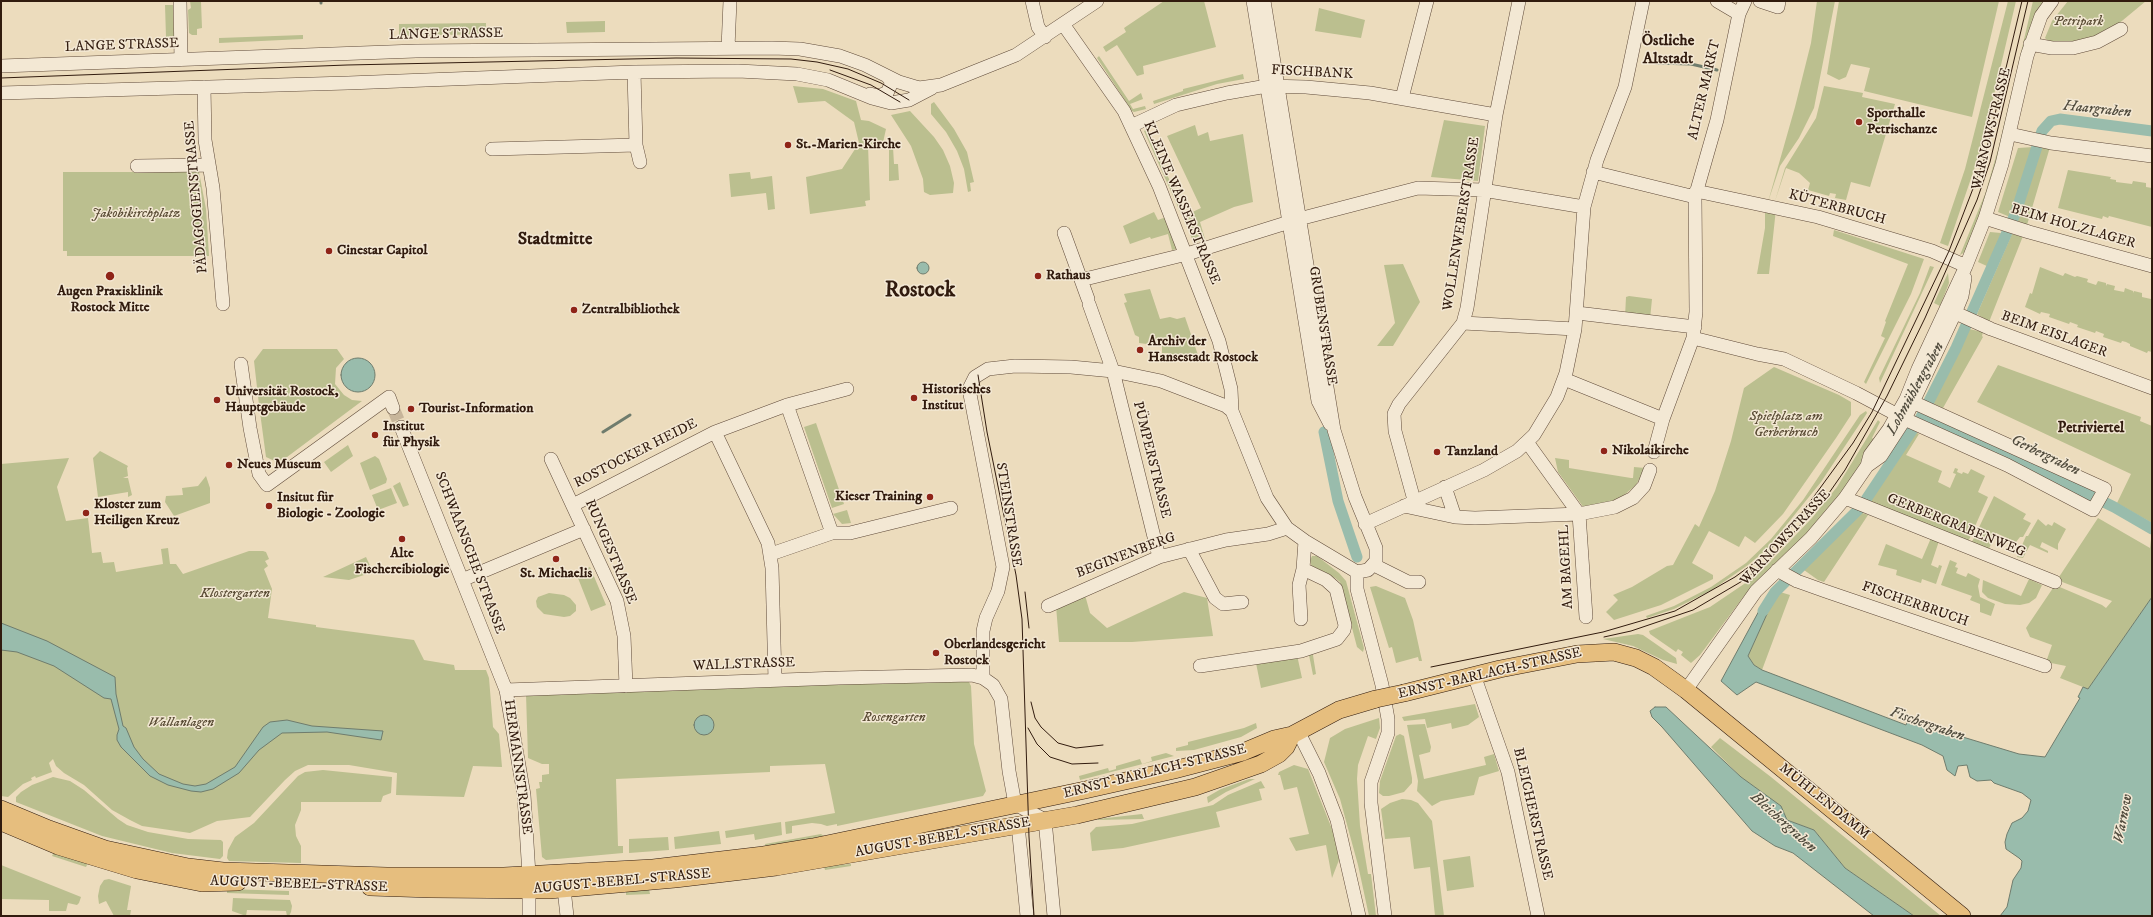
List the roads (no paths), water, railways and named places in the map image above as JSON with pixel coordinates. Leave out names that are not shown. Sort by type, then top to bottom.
[{"type":"main road","name":"ERNST-BARLACH-STRASSE","points":[[1015,804],[1174,770],[1242,752],[1274,739],[1295,733],[1339,710],[1376,699],[1577,654],[1614,652],[1642,661],[1686,690]]},
{"type":"main road","name":"MÜHLENDAMM","points":[[1686,690],[1962,916]]},
{"type":"main road","name":"ERNST-BARLACH-STRASSE","points":[[1045,820],[1077,815],[1195,787],[1248,770],[1279,754],[1286,747],[1295,733]]},
{"type":"main road","points":[[1015,804],[1018,825]]},
{"type":"main road","points":[[998,828],[1010,818],[1015,804]]},
{"type":"main road","name":"AUGUST-BEBEL-STRASSE","points":[[529,882],[764,855],[1015,804]]},
{"type":"main road","name":"AUGUST-BEBEL-STRASSE","points":[[1,820],[49,830],[103,855],[188,867],[223,871],[409,876],[529,882],[564,889],[675,879],[771,867],[1045,820]]},
{"type":"street","points":[[180,1],[181,60]]},
{"type":"street","points":[[728,48],[730,1]]},
{"type":"street","points":[[1032,1],[1038,28],[1045,37]]},
{"type":"street","points":[[1,93],[634,72],[786,72],[828,80],[863,93],[872,98],[891,103],[909,100],[934,87],[1016,55],[1097,1]]},
{"type":"street","name":"GRUBENSTRASSE","points":[[1253,1],[1273,86]]},
{"type":"street","name":"GRUBENSTRASSE","points":[[1264,1],[1273,86],[1294,221],[1318,401],[1334,430],[1365,524],[1377,554],[1374,565]]},
{"type":"street","points":[[1402,98],[1427,1]]},
{"type":"street","name":"WOLLENWEBERSTRASSE","points":[[1409,503],[1395,431],[1394,414],[1399,404],[1463,323],[1467,308],[1483,190],[1496,115],[1519,1]]},
{"type":"street","points":[[1365,524],[1505,458],[1527,442],[1548,414],[1564,379],[1575,329],[1584,207],[1594,172],[1625,87],[1643,1]]},
{"type":"street","points":[[1717,1],[1739,14]]},
{"type":"street","name":"ALTER MARKT","points":[[1694,332],[1695,194],[1717,120],[1739,14],[1745,1]]},
{"type":"street","points":[[1760,1],[1778,7],[1779,1]]},
{"type":"street","name":"WARNOWSTRASSE","points":[[1686,690],[1756,591],[1787,576],[1811,538],[1850,500],[1867,466],[1881,456],[1909,421],[1918,404],[1955,313],[1966,266],[1985,218],[2002,164],[2016,135],[2030,44],[2042,16],[2052,1]]},
{"type":"street","name":"KLEINE WASSERSTRASSE","points":[[1063,24],[1124,111],[1159,186],[1187,254],[1223,353],[1232,389],[1232,411]]},
{"type":"street","points":[[2030,44],[2052,48],[2073,48],[2097,42],[2122,29]]},
{"type":"street","name":"LANGE STRASSE","points":[[1,66],[416,51],[728,48],[800,49],[820,52],[865,65],[887,76],[919,88],[934,87]]},
{"type":"street","points":[[634,72],[636,145],[640,162]]},
{"type":"street","points":[[863,93],[878,96],[887,93],[892,82],[887,76]]},
{"type":"street","name":"FISCHBANK","points":[[1131,126],[1154,114],[1182,104],[1227,93],[1273,86],[1347,90],[1402,98],[1496,115]]},
{"type":"street","name":"PÄDAGOGIENSTRASSE","points":[[204,87],[205,140],[213,193],[216,288],[223,304]]},
{"type":"street","points":[[2016,135],[2051,143],[2152,156]]},
{"type":"street","points":[[492,149],[636,145]]},
{"type":"street","points":[[137,166],[208,165]]},
{"type":"street","name":"KÜTERBRUCH","points":[[1594,172],[1695,194],[1818,218],[1932,251],[1966,266]]},
{"type":"street","points":[[1081,280],[1187,254],[1294,221],[1408,190],[1440,188],[1483,190],[1584,207]]},
{"type":"street","name":"BEIM HOLZLAGER","points":[[1985,218],[2021,228],[2029,232],[2152,266]]},
{"type":"street","name":"PÜMPERSTRASSE","points":[[1064,233],[1113,371],[1160,557]]},
{"type":"street","points":[[1577,313],[1694,332],[1757,354],[1784,359],[1856,393],[1909,421],[2007,465],[2093,510],[2105,489],[1918,404]]},
{"type":"street","name":"BEIM EISLAGER","points":[[1955,313],[1988,327],[2152,388]]},
{"type":"street","points":[[1463,323],[1575,329]]},
{"type":"street","points":[[1654,452],[1663,419],[1694,332]]},
{"type":"street","points":[[241,364],[250,428],[259,474],[267,485],[391,402]]},
{"type":"street","name":"STEINSTRASSE","points":[[983,678],[983,631],[986,618],[998,590],[1003,567],[969,389],[972,380],[983,371],[992,368],[1015,366],[1071,367],[1113,371]]},
{"type":"street","points":[[1113,371],[1173,385],[1220,403],[1232,411],[1267,498],[1287,528],[1305,541],[1357,572],[1368,570],[1374,565],[1408,582],[1419,582]]},
{"type":"street","points":[[1564,379],[1663,419]]},
{"type":"street","name":"ROSTOCKER HEIDE","points":[[572,505],[696,441],[718,437],[790,406],[847,389]]},
{"type":"street","points":[[790,406],[832,533]]},
{"type":"street","name":"SCHWAANSCHE STRASSE","points":[[401,427],[506,690]]},
{"type":"street","points":[[718,437],[764,533],[771,554],[776,680]]},
{"type":"street","points":[[1527,442],[1579,514]]},
{"type":"street","name":"RUNGESTRASSE","points":[[551,459],[619,610],[624,636],[626,686]]},
{"type":"street","points":[[1409,503],[1455,516],[1503,518],[1579,514],[1616,507],[1633,498],[1644,486],[1650,470]]},
{"type":"street","points":[[1445,487],[1455,516]]},
{"type":"street","name":"GERBERGRABENWEG","points":[[1850,500],[1871,510],[2055,582]]},
{"type":"street","points":[[771,554],[832,533],[850,533],[951,508]]},
{"type":"street","name":"AM BAGEHL","points":[[1579,514],[1586,617]]},
{"type":"street","name":"BEGINENBERG","points":[[1048,606],[1160,557],[1226,540],[1268,534],[1287,528]]},
{"type":"street","points":[[462,580],[584,530]]},
{"type":"street","points":[[1301,619],[1299,585],[1303,569],[1305,541]]},
{"type":"street","points":[[1189,549],[1215,598],[1223,604],[1242,602]]},
{"type":"street","points":[[1200,666],[1301,651],[1332,642],[1341,636],[1344,630],[1344,619],[1336,589],[1326,580],[1303,569]]},
{"type":"street","points":[[1357,572],[1357,589],[1382,685],[1388,719],[1388,733],[1371,782],[1371,803],[1386,916]]},
{"type":"street","name":"FISCHERBRUCH","points":[[1787,576],[2045,666]]},
{"type":"street","name":"WALLSTRASSE","points":[[506,690],[776,680],[972,675],[983,678]]},
{"type":"street","name":"BLEICHERSTRASSE","points":[[1474,676],[1508,772],[1538,916]]},
{"type":"street","points":[[983,678],[994,685],[1002,699],[1009,771],[1015,804],[1045,820],[1054,916]]},
{"type":"street","name":"HERMANNSTRASSE","points":[[506,690],[524,795],[529,882],[529,916]]},
{"type":"street","points":[[1295,733],[1320,773],[1337,820],[1359,916]]},
{"type":"street","points":[[1018,825],[1027,916]]},
{"type":"street","points":[[564,889],[567,916]]},
{"type":"water","points":[[925,262],[928,263],[928,273],[921,274],[918,273],[917,266],[918,263]]},
{"type":"water","points":[[358,358],[370,363],[375,375],[370,387],[358,392],[346,387],[341,375],[346,363]]},
{"type":"water","name":"Warnow","points":[[2152,597],[2152,916],[2000,916],[2007,907],[2013,880],[2021,868],[2022,861],[2006,849],[2005,842],[2007,834],[2012,823],[2022,818],[2028,811],[2031,800],[2022,793],[1994,783],[1991,780],[1977,781],[1970,777],[1967,765],[1958,766],[1955,776],[1947,770],[1943,756],[1922,745],[1756,682],[1737,695],[1721,681],[1760,609],[1767,614],[1748,656],[1754,665],[1762,670],[1906,725],[1909,718],[1933,728],[2019,754],[2045,757],[2080,698],[2078,697],[2083,687],[2088,689]]},
{"type":"water","points":[[1,623],[47,641],[115,677],[116,694],[123,726],[126,728],[134,747],[143,759],[159,774],[183,784],[195,786],[206,784],[235,767],[263,727],[270,722],[287,720],[312,726],[383,731],[381,740],[327,732],[282,733],[259,750],[239,773],[213,789],[201,792],[168,785],[150,776],[121,747],[117,740],[119,729],[111,699],[104,698],[54,666],[17,652],[1,650]]},
{"type":"water","name":"Bleichergraben","points":[[1655,707],[1666,707],[1741,777],[1781,806],[1787,820],[1814,830],[1845,868],[1914,916],[1874,916],[1793,853],[1775,846],[1752,831],[1652,717],[1650,711]]},
{"type":"water","points":[[704,715],[711,718],[714,725],[711,732],[704,735],[697,732],[694,725],[697,718]]},
{"type":"waterway","points":[[1656,63],[1691,64],[1717,70]]},
{"type":"waterway","name":"Lohmühlengraben","points":[[1763,611],[1775,592],[1861,507],[1921,417],[1956,348],[2016,212],[2042,131],[2051,121],[2060,119],[2152,131]]},
{"type":"waterway","points":[[603,432],[630,415]]},
{"type":"waterway","name":"Gerbergraben","points":[[1921,417],[2007,454],[2114,507],[2152,529]]},
{"type":"waterway","points":[[1324,432],[1338,501],[1357,557]]},
{"type":"tunnel","points":[[393,408],[401,427]]},
{"type":"tram line","points":[[1431,667],[1603,632],[1675,611],[1735,577],[1765,555],[1796,521],[1853,443],[1872,412],[1949,251],[1984,160],[2022,1]]},
{"type":"tram line","points":[[1604,637],[1631,631],[1693,610],[1744,580],[1768,561],[1829,493],[1845,470],[1887,396],[1925,318],[1977,200],[1990,162],[2028,1]]},
{"type":"tram line","points":[[1,78],[347,65],[676,58],[791,59],[817,62],[848,69],[881,83],[909,100]]},
{"type":"tram line","points":[[830,70],[871,85],[900,102]]},
{"type":"tram line","points":[[978,375],[987,432],[1016,575],[1022,619],[1029,837],[1034,916]]},
{"type":"tram line","points":[[1025,592],[1029,628]]},
{"type":"tram line","points":[[1031,702],[1035,718],[1041,727],[1058,743],[1076,748],[1103,745]]},
{"type":"tram line","points":[[1028,728],[1037,744],[1050,757],[1072,764],[1098,763]]},
{"type":"place","name":"Sporthalle Petrischanze","points":[[1859,122]]},
{"type":"place","name":"St.-Marien-Kirche","points":[[788,145]]},
{"type":"place","name":"Cinestar Capitol","points":[[329,251]]},
{"type":"place","name":"Augen Praxisklinik Rostock Mitte","points":[[110,276]]},
{"type":"place","name":"Rathaus","points":[[1038,276]]},
{"type":"place","name":"Zentralbibliothek","points":[[574,310]]},
{"type":"place","name":"Archiv der Hansestadt Rostock","points":[[1140,350]]},
{"type":"place","name":"Historisches Institut","points":[[914,398]]},
{"type":"place","name":"Universität Rostock, Hauptgebäude","points":[[217,400]]},
{"type":"place","name":"Tourist-Information","points":[[411,409]]},
{"type":"place","name":"Institut für Physik","points":[[375,435]]},
{"type":"place","name":"Nikolaikirche","points":[[1604,451]]},
{"type":"place","name":"Tanzland","points":[[1437,452]]},
{"type":"place","name":"Neues Museum","points":[[229,465]]},
{"type":"place","name":"Kieser Training","points":[[930,497]]},
{"type":"place","name":"Insitut für Biologie - Zoologie","points":[[269,506]]},
{"type":"place","name":"Kloster zum Heiligen Kreuz","points":[[86,513]]},
{"type":"place","name":"Alte Fischereibiologie","points":[[402,539]]},
{"type":"place","name":"St. Michaelis","points":[[556,559]]},
{"type":"place","name":"Oberlandesgericht Rostock","points":[[936,653]]},
{"type":"district","name":"Östliche Altstadt","points":[[1668,51]]},
{"type":"district","name":"Stadtmitte","points":[[555,240]]},
{"type":"district","name":"Rostock","points":[[920,291]]},
{"type":"district","name":"Petriviertel","points":[[2091,429]]},
{"type":"park label","name":"Petripark","points":[[2078,22]]},
{"type":"park label","name":"Jakobikirchplatz","points":[[136,214]]},
{"type":"park label","name":"Spielplatz am Gerberbruch","points":[[1786,426]]},
{"type":"park label","name":"Klostergarten","points":[[235,594]]},
{"type":"park label","name":"Rosengarten","points":[[894,718]]},
{"type":"park label","name":"Wallanlagen","points":[[181,723]]},
{"type":"water label","name":"Haargraben","points":[[2097,110]]},
{"type":"water label","name":"Fischergraben","points":[[1927,725]]}]
